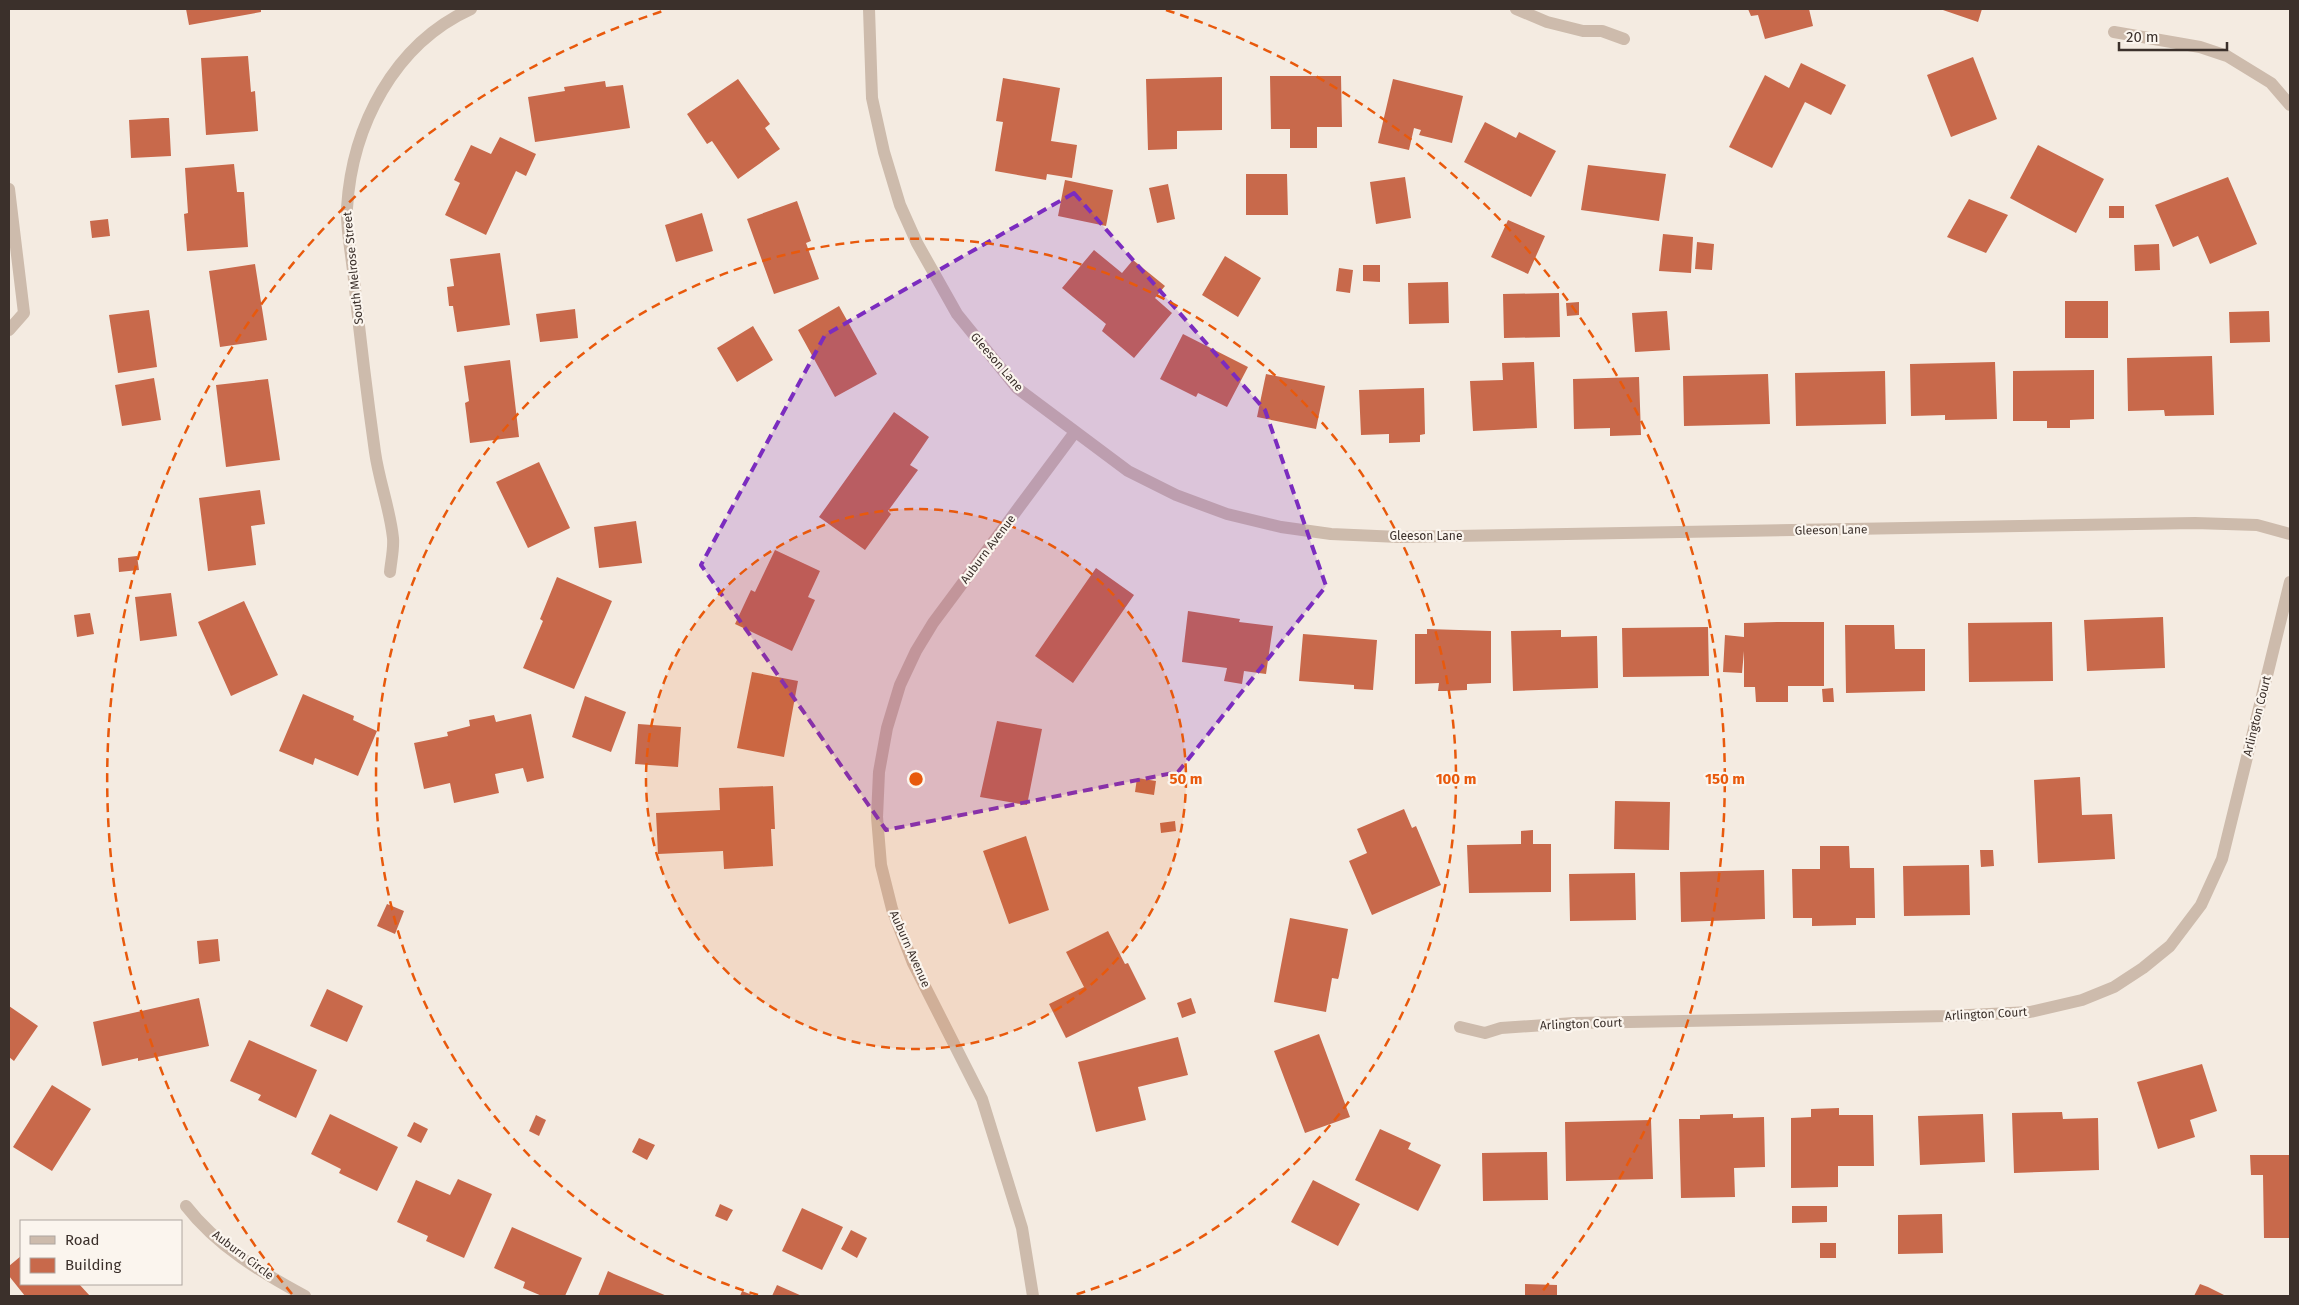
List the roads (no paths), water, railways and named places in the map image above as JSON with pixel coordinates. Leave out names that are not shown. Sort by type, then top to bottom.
[{"type":"street","name":"South Melrose Street","points":[[390,572],[393,539],[375,454],[358,321],[347,210],[350,173],[360,137],[374,103],[393,74],[414,49],[440,27],[471,9]]},
{"type":"street","name":"Gleeson Lane","points":[[869,9],[872,98],[884,152],[900,205],[916,244],[957,314],[1017,388],[1075,432],[1128,471],[1176,495],[1227,514],[1281,528],[1331,534],[1399,537],[2195,524],[2256,525],[2290,534]]},
{"type":"street","points":[[1516,9],[1546,22],[1583,31],[1602,31],[1624,39]]},
{"type":"street","points":[[2114,32],[2200,47],[2227,56],[2272,82],[2290,105]]},
{"type":"street","points":[[9,189],[24,313],[9,330]]},
{"type":"street","name":"Auburn Avenue","points":[[1033,1296],[1022,1228],[982,1099],[913,963],[892,909],[881,864],[878,817],[879,772],[889,720],[900,685],[916,651],[933,623],[1075,432]]},
{"type":"street","name":"Arlington Court","points":[[1460,1027],[1485,1033],[1501,1028],[1574,1023],[1940,1016],[2030,1012],[2082,1000],[2114,987],[2143,968],[2170,946],[2201,905],[2222,859],[2290,582]]},
{"type":"street","name":"Auburn Circle","points":[[186,1206],[197,1220],[248,1262],[305,1296]]}]
